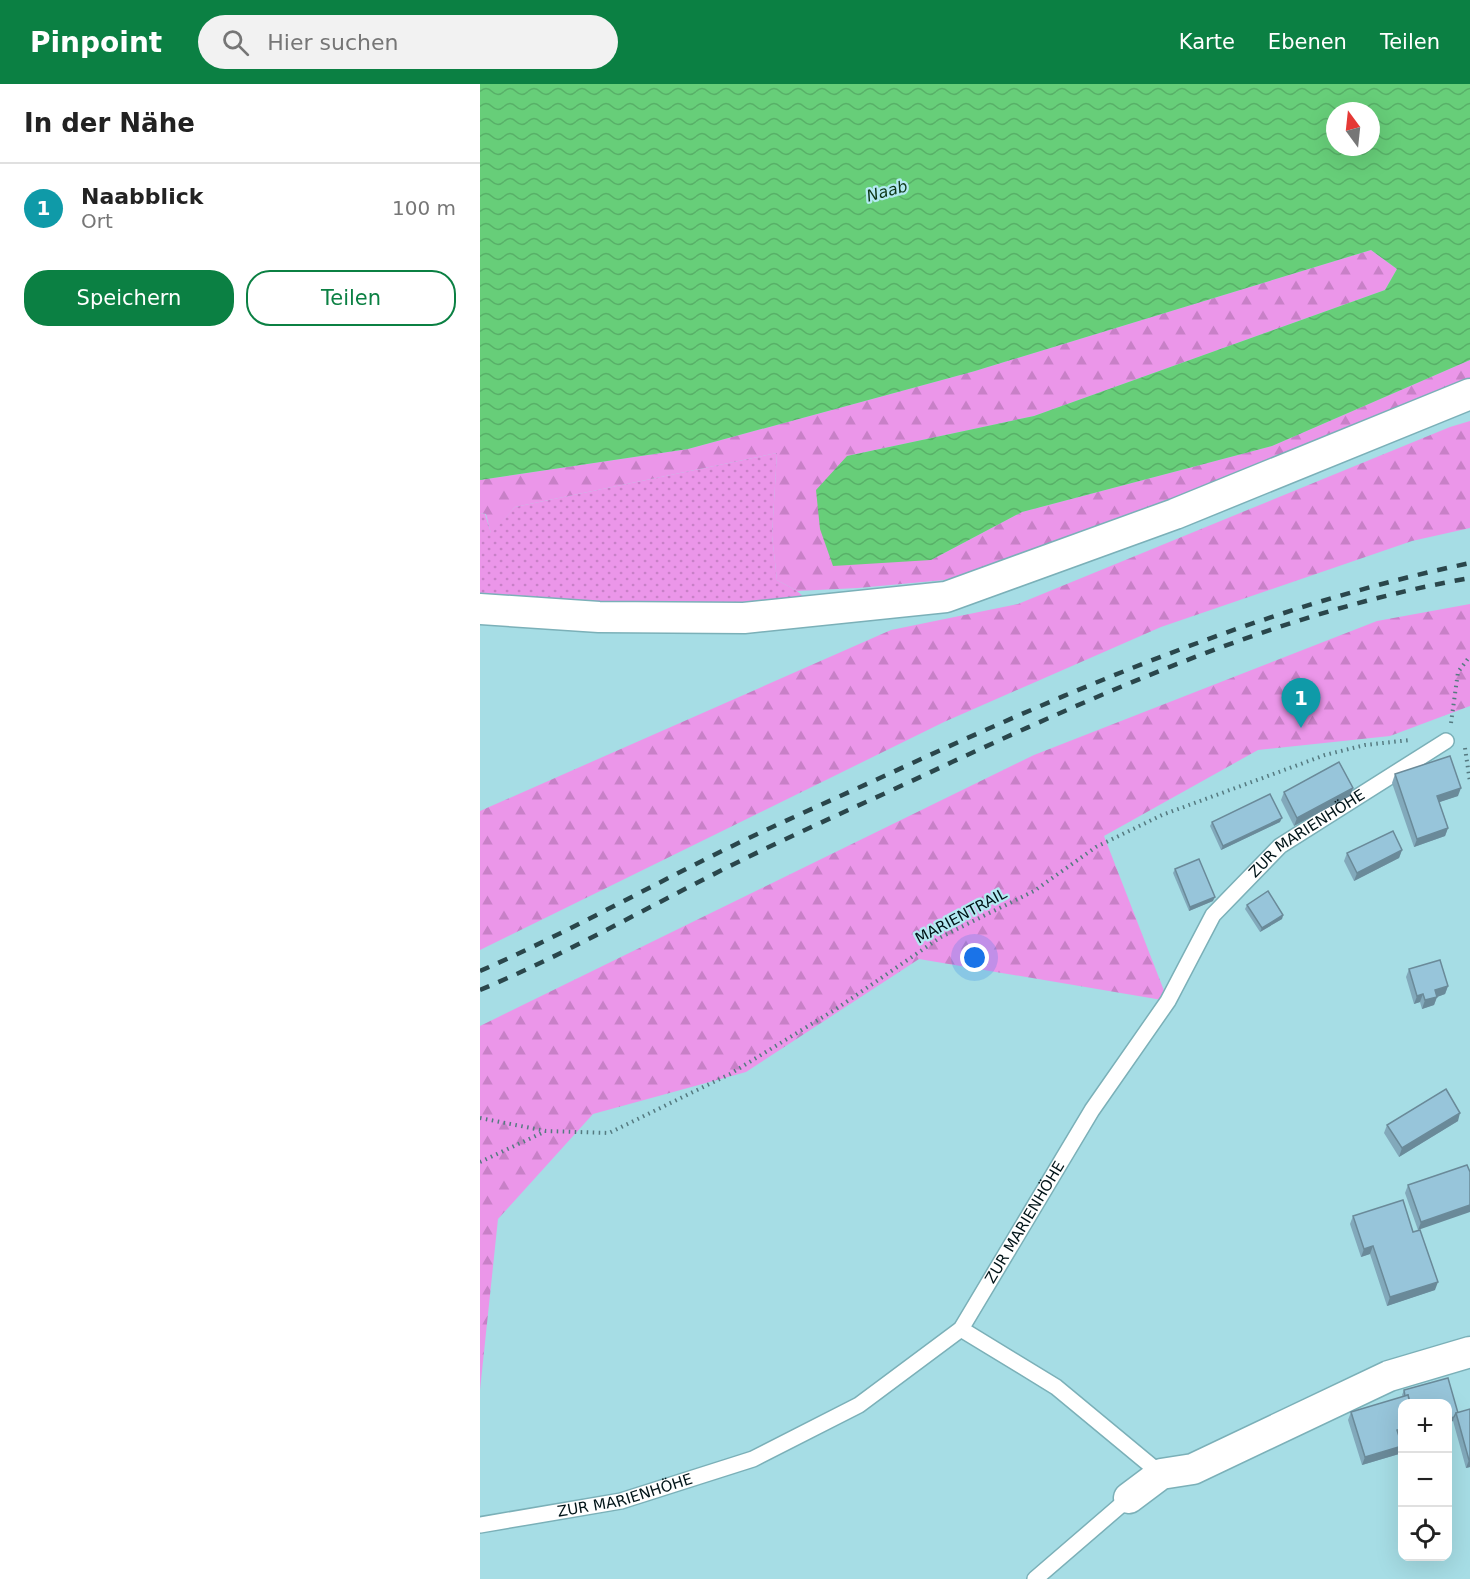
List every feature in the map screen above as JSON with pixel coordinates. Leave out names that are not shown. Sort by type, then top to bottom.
[{"type":"street","points":[[480,609],[598,617],[744,618],[946,597],[1175,514],[1470,394]]},
{"type":"street","points":[[1129,1498],[1161,1474],[1193,1469],[1389,1376],[1470,1352]]},
{"type":"lane","name":"ZUR MARIENHÖHE","points":[[480,1525],[621,1501],[753,1459],[859,1405],[961,1329],[1092,1110],[1168,1001],[1213,915],[1280,846],[1446,741]]},
{"type":"lane","points":[[961,1329],[1056,1387],[1161,1474]]},
{"type":"lane","points":[[1035,1579],[1129,1498]]},
{"type":"path","points":[[1446,741],[1450,730],[1458,672],[1470,656]]},
{"type":"path","name":"MARIENTRAIL","points":[[480,1118],[546,1131],[609,1133],[730,1074],[836,1009],[941,937],[1034,891],[1095,847],[1162,815],[1325,755],[1365,745]]},
{"type":"path","points":[[480,1162],[546,1131]]},
{"type":"green space","points":[[1371,250],[1397,269],[1385,290],[1034,416],[847,456],[931,560],[1022,512],[1272,446],[1470,360],[1470,385],[1128,521],[945,580],[797,591],[777,580],[772,535],[777,453],[515,507],[491,534],[486,514],[480,513],[480,480],[688,449],[975,371]]},
{"type":"green space","points":[[1470,421],[1470,528],[1412,541],[1161,627],[944,722],[480,950],[480,811],[891,630],[1018,604],[1450,427]]},
{"type":"green space","points":[[777,453],[772,535],[777,580],[797,591],[814,606],[743,607],[480,598],[480,513],[485,514],[491,533],[515,507]]},
{"type":"green space","points":[[1470,604],[1470,706],[1390,736],[1258,750],[1104,836],[1168,1001],[919,959],[746,1072],[593,1114],[498,1219],[480,1390],[480,1026],[1034,755],[1377,621]]},
{"type":"water","name":"Naab","points":[[480,84],[1470,84],[1470,360],[1272,446],[1022,512],[931,560],[833,566],[820,529],[816,490],[847,456],[1034,416],[1385,290],[1397,269],[1371,250],[975,371],[688,449],[480,480]]},
{"type":"building","points":[[1450,756],[1461,788],[1437,796],[1448,828],[1417,839],[1395,774]]},
{"type":"building","points":[[1339,762],[1353,788],[1297,818],[1284,792]]},
{"type":"building","points":[[1270,794],[1282,818],[1223,846],[1212,822]]},
{"type":"building","points":[[1393,831],[1402,850],[1357,873],[1347,853]]},
{"type":"building","points":[[1199,859],[1215,897],[1190,907],[1175,869]]},
{"type":"building","points":[[1268,891],[1283,915],[1262,928],[1247,905]]},
{"type":"building","points":[[1440,960],[1448,986],[1435,990],[1437,997],[1425,1000],[1423,994],[1417,996],[1409,969]]},
{"type":"building","points":[[1446,1089],[1460,1113],[1402,1148],[1387,1125]]},
{"type":"building","points":[[1467,1165],[1470,1172],[1470,1205],[1421,1222],[1408,1185]]},
{"type":"building","points":[[1403,1200],[1413,1232],[1420,1230],[1438,1282],[1390,1297],[1373,1246],[1364,1249],[1353,1216]]},
{"type":"building","points":[[1448,1378],[1458,1413],[1452,1418],[1452,1399],[1409,1399],[1408,1395],[1405,1396],[1404,1390]]},
{"type":"building","points":[[1408,1395],[1409,1399],[1398,1399],[1398,1447],[1365,1457],[1351,1412]]},
{"type":"building","points":[[1470,1409],[1470,1460],[1469,1460],[1456,1413]]},
{"type":"railway","points":[[480,971],[541,943],[768,829],[976,734],[1114,675],[1183,648],[1325,600],[1470,563]]},
{"type":"railway","points":[[480,990],[575,946],[786,839],[1015,733],[1141,678],[1205,653],[1336,609],[1470,578]]},
{"type":"place","name":"Naabblick","points":[[1301,728]]}]
